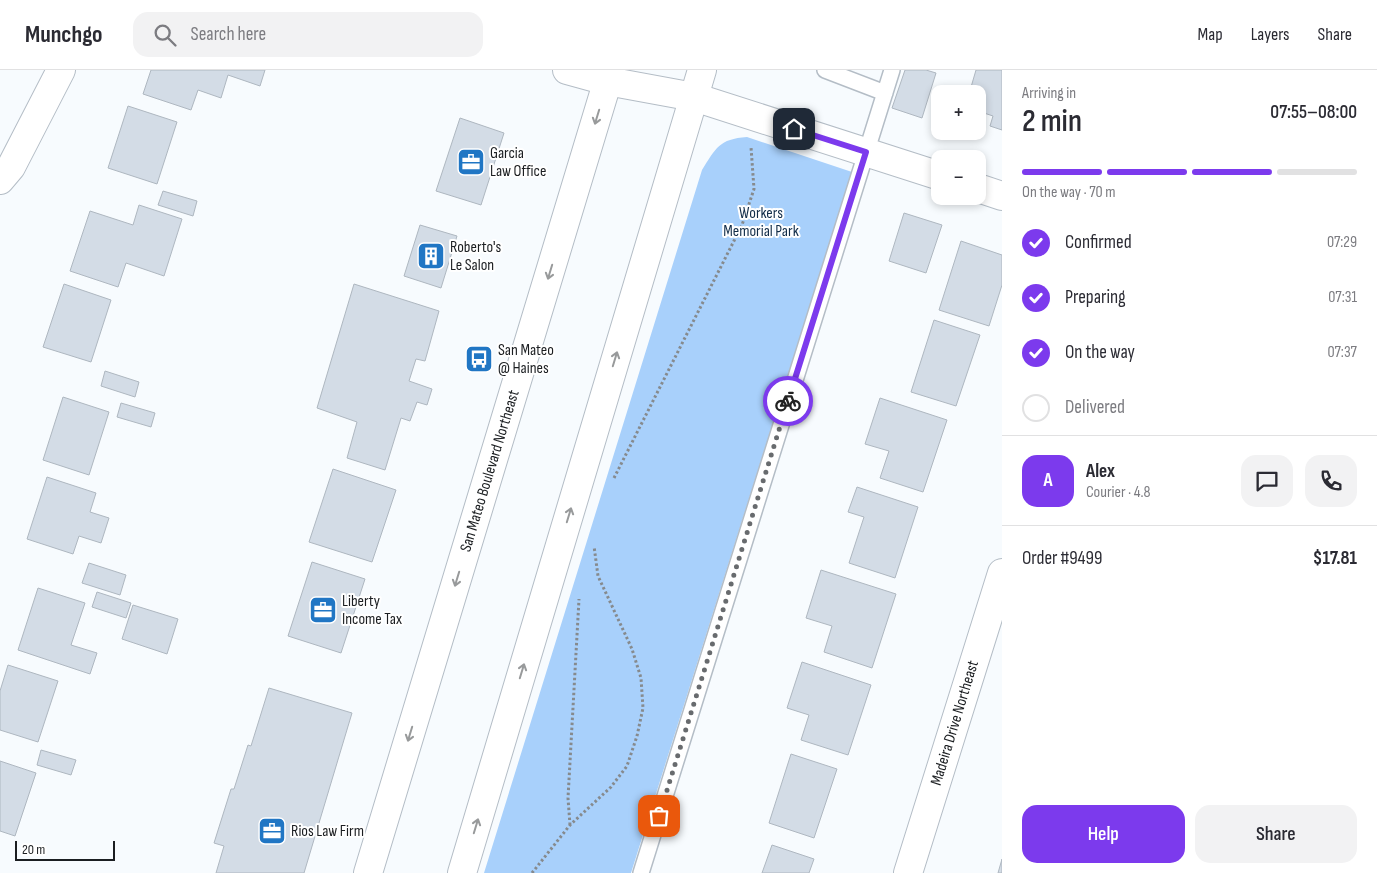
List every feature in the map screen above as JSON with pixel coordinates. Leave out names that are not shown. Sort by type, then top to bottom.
[{"type":"main road","points":[[0,180],[11,166],[61,70]]},
{"type":"main road","points":[[567,70],[609,76],[694,97],[931,173]]},
{"type":"main road","points":[[462,873],[702,70]]},
{"type":"main road","name":"San Mateo Boulevard Northeast","points":[[368,873],[609,76]]},
{"type":"main road","points":[[986,191],[1002,196]]},
{"type":"main road","name":"Madeira Drive Northeast","points":[[908,873],[1002,573]]},
{"type":"lane","points":[[825,70],[885,93]]},
{"type":"lane","points":[[641,873],[892,70]]},
{"type":"path","points":[[612,483],[742,225],[754,190],[751,142]]},
{"type":"path","points":[[532,873],[570,825],[611,787],[627,766],[637,736],[643,708],[640,678],[632,649],[598,576],[593,544]]},
{"type":"path","points":[[570,825],[568,798],[579,591]]},
{"type":"green space","name":"Workers Memorial Park","points":[[747,137],[852,172],[631,873],[484,873],[702,170],[719,146],[730,140]]},
{"type":"building","points":[[151,70],[265,70],[260,86],[228,75],[221,98],[198,90],[191,110],[143,94]]},
{"type":"building","points":[[905,70],[926,70],[936,73],[922,118],[892,108]]},
{"type":"building","points":[[976,70],[1002,70],[1002,130],[990,126],[993,116],[986,114],[986,85],[972,85]]},
{"type":"building","points":[[128,106],[177,122],[157,184],[108,168]]},
{"type":"building","points":[[460,118],[504,133],[481,205],[436,191]]},
{"type":"building","points":[[163,191],[197,201],[193,216],[158,205]]},
{"type":"building","points":[[139,205],[182,219],[164,276],[126,263],[118,287],[70,271],[90,211],[133,225]]},
{"type":"building","points":[[904,213],[942,225],[926,273],[889,261]]},
{"type":"building","name":"Roberto's Le Salon","points":[[420,225],[457,236],[441,288],[404,276]]},
{"type":"building","points":[[961,241],[1002,255],[1002,285],[989,326],[939,310]]},
{"type":"building","points":[[64,284],[111,300],[91,362],[43,347]]},
{"type":"building","points":[[354,284],[439,311],[425,361],[416,359],[409,381],[432,389],[427,405],[417,402],[410,421],[401,418],[385,470],[347,458],[357,422],[317,408]]},
{"type":"building","points":[[934,320],[980,335],[956,406],[911,392]]},
{"type":"building","points":[[105,371],[139,382],[135,397],[101,386]]},
{"type":"building","points":[[63,397],[109,412],[89,475],[43,460]]},
{"type":"building","points":[[880,398],[947,420],[923,492],[880,478],[889,451],[865,444]]},
{"type":"building","points":[[121,403],[155,413],[151,427],[117,417]]},
{"type":"building","points":[[333,469],[396,490],[372,562],[309,542]]},
{"type":"building","points":[[47,477],[96,493],[90,512],[109,518],[101,543],[79,536],[73,554],[27,539]]},
{"type":"building","points":[[857,487],[918,507],[895,578],[849,563],[864,517],[848,512]]},
{"type":"building","points":[[312,562],[365,579],[341,653],[288,636]]},
{"type":"building","points":[[89,563],[126,575],[120,595],[82,583]]},
{"type":"building","points":[[821,570],[896,594],[872,668],[824,652],[832,626],[806,618]]},
{"type":"building","points":[[38,588],[85,603],[71,645],[97,653],[90,674],[18,650]]},
{"type":"building","points":[[97,592],[131,603],[126,618],[92,607]]},
{"type":"building","points":[[133,605],[178,619],[167,654],[122,639]]},
{"type":"building","points":[[802,662],[871,685],[848,755],[801,740],[809,715],[787,708]]},
{"type":"building","points":[[8,665],[58,681],[38,742],[0,730],[0,691]]},
{"type":"building","points":[[269,688],[352,713],[304,873],[216,873],[224,846],[214,843],[231,789],[234,789],[248,745],[251,746]]},
{"type":"building","points":[[41,750],[76,760],[71,775],[37,765]]},
{"type":"building","points":[[791,754],[837,769],[814,838],[769,823]]},
{"type":"building","points":[[0,761],[36,773],[15,836],[0,831]]},
{"type":"building","points":[[772,845],[814,859],[809,873],[762,873]]},
{"type":"building","points":[[1002,859],[1002,873],[998,873]]},
{"type":"way so far","points":[[659,816],[788,401]]},
{"type":"place","name":"Garcia Law Office","points":[[471,162]]},
{"type":"place","name":"Roberto's Le Salon","points":[[431,256]]},
{"type":"place","name":"San Mateo @ Haines","points":[[479,359]]},
{"type":"place","name":"Liberty Income Tax","points":[[323,610]]},
{"type":"place","name":"Rios Law Firm","points":[[272,831]]},
{"type":"route","points":[[788,401],[866,152],[794,129]]}]
